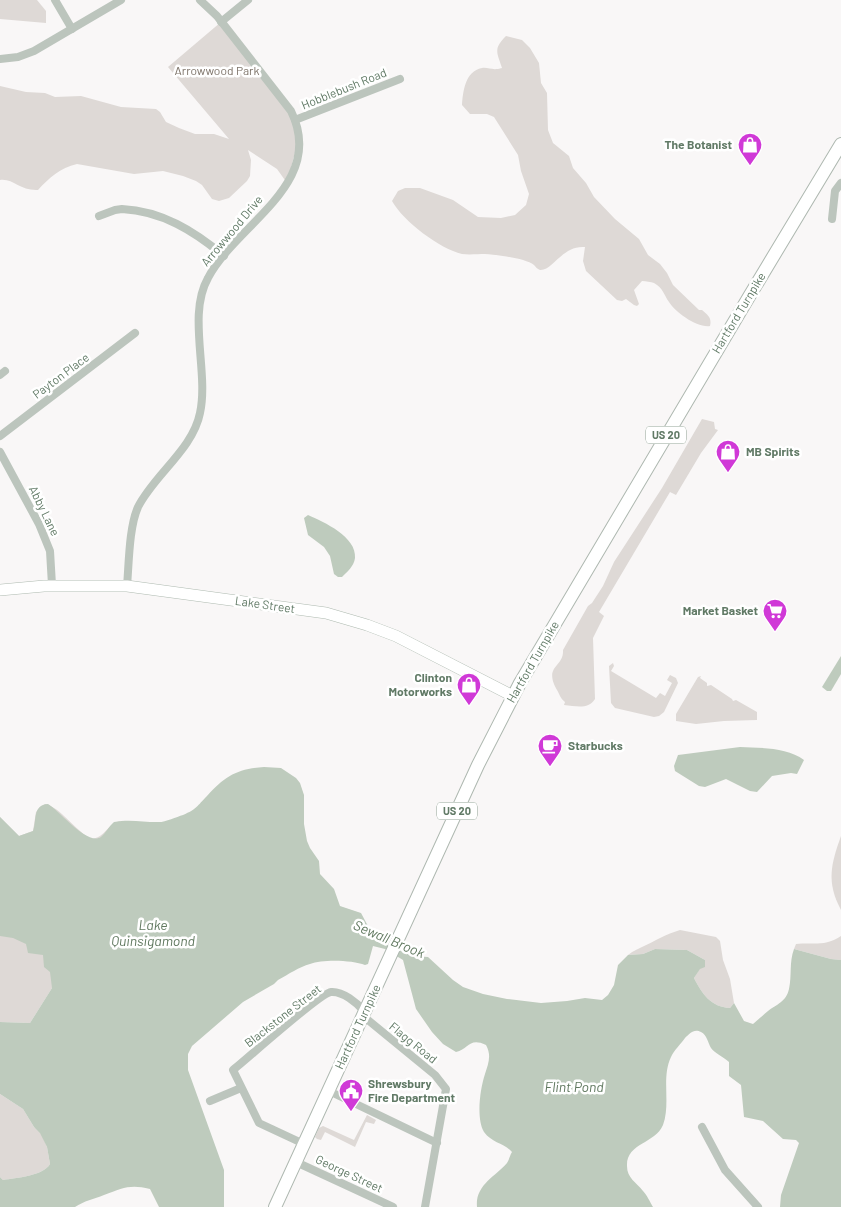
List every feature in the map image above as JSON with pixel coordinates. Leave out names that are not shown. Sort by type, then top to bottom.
[{"type":"main road","name":"Hartford Turnpike","points":[[275,1207],[478,765],[513,696],[709,363],[841,144]]},
{"type":"main road","name":"Lake Street","points":[[0,590],[52,585],[127,586],[320,612],[384,631],[513,696]]},
{"type":"street","points":[[55,0],[72,29]]},
{"type":"street","points":[[0,59],[9,59],[26,54],[120,0]]},
{"type":"street","name":"Arrowwood Drive","points":[[127,586],[132,528],[138,508],[146,494],[190,436],[198,419],[202,401],[200,301],[208,278],[224,256],[293,175],[300,146],[296,120],[284,101],[221,22],[200,0]]},
{"type":"street","points":[[221,22],[248,0]]},
{"type":"street","name":"Hobblebush Road","points":[[296,120],[400,78]]},
{"type":"street","points":[[832,219],[835,191],[841,183]]},
{"type":"street","points":[[99,216],[115,210],[128,210],[164,218],[194,232],[224,256]]},
{"type":"street","name":"Payton Place","points":[[0,436],[135,333]]},
{"type":"street","name":"Abby Lane","points":[[0,452],[39,524],[50,551],[52,585]]},
{"type":"street","name":"Blackstone Street","points":[[241,1088],[233,1070],[322,996],[329,992],[336,993],[353,1001],[364,1013]]},
{"type":"street","name":"Flagg Road","points":[[364,1013],[434,1074],[445,1087],[446,1093],[425,1207]]},
{"type":"street","points":[[210,1101],[241,1088],[258,1123],[304,1144]]},
{"type":"street","points":[[329,1091],[437,1143]]},
{"type":"street","points":[[702,1127],[725,1170],[758,1207]]},
{"type":"street","name":"George Street","points":[[296,1162],[393,1207]]},
{"type":"green space","points":[[0,0],[37,0],[46,11],[46,23],[0,19]]},
{"type":"green space","name":"Arrowwood Park","points":[[221,22],[291,111],[299,137],[287,183],[277,169],[248,150],[251,160],[250,176],[229,198],[219,201],[212,199],[202,185],[196,181],[163,171],[134,174],[77,164],[55,174],[38,190],[26,189],[9,181],[0,180],[0,86],[26,92],[45,93],[55,97],[81,96],[121,107],[156,109],[166,122],[179,128],[195,134],[214,134],[229,139],[168,67]]},
{"type":"green space","points":[[506,36],[522,40],[530,48],[539,63],[541,83],[547,93],[548,130],[553,143],[569,156],[573,168],[586,183],[594,197],[615,219],[639,239],[648,255],[660,264],[667,273],[673,285],[699,310],[708,315],[710,326],[693,322],[681,315],[672,306],[659,287],[653,283],[642,281],[634,290],[639,304],[637,306],[626,299],[622,301],[617,300],[586,271],[583,261],[585,247],[577,247],[570,250],[549,267],[540,270],[530,263],[518,259],[485,254],[462,254],[453,251],[423,233],[397,209],[392,201],[398,191],[405,188],[420,188],[453,200],[478,217],[501,218],[515,215],[526,205],[529,194],[518,155],[494,117],[487,114],[470,114],[462,105],[466,83],[472,73],[482,68],[502,68],[497,51],[499,44]]},
{"type":"green space","points":[[702,419],[714,422],[715,429],[718,430],[701,453],[676,495],[670,492],[599,612],[604,616],[593,638],[595,699],[585,706],[564,705],[565,702],[553,682],[552,676],[555,667],[561,660],[563,650],[588,606],[603,586],[614,562],[662,488]]},
{"type":"green space","points":[[613,663],[614,666],[611,671],[656,698],[660,693],[665,696],[672,683],[667,680],[670,675],[676,678],[678,683],[664,712],[654,717],[615,708],[611,703],[609,666]]},
{"type":"green space","points":[[701,676],[700,678],[707,683],[707,686],[711,685],[733,701],[736,700],[757,712],[757,720],[696,724],[676,721],[676,714],[698,677]]},
{"type":"green space","points":[[45,804],[62,814],[91,839],[100,836],[112,825],[120,821],[52,988],[30,1023],[0,1022],[0,817],[19,836],[33,831],[36,812]]},
{"type":"green space","points":[[841,836],[841,910],[833,891],[832,873]]},
{"type":"green space","points":[[680,930],[716,937],[720,941],[734,1003],[730,1008],[712,1002],[700,989],[694,978],[705,960],[687,950],[655,949],[643,954],[628,955]]},
{"type":"green space","points":[[841,936],[841,960],[794,949],[796,944],[830,942]]},
{"type":"green space","points":[[0,1094],[23,1109],[34,1127],[41,1133],[47,1147],[50,1164],[42,1171],[29,1176],[3,1180],[0,1177]]},
{"type":"green space","points":[[367,1115],[376,1120],[374,1124],[366,1122],[355,1147],[325,1132],[321,1140],[315,1137],[319,1128],[323,1126],[354,1140]]},
{"type":"water","points":[[308,515],[338,531],[351,543],[355,558],[350,569],[342,577],[334,574],[330,556],[324,547],[308,535],[304,518]]},
{"type":"water","points":[[841,656],[841,674],[831,691],[827,691],[822,687]]},
{"type":"water","points":[[740,747],[782,750],[804,760],[797,774],[772,776],[757,792],[750,791],[726,779],[705,787],[699,786],[675,771],[674,766],[678,755]]},
{"type":"water","points":[[264,767],[281,768],[300,783],[304,795],[304,824],[307,841],[319,861],[320,874],[334,889],[340,906],[361,913],[369,928],[386,944],[412,956],[428,957],[463,987],[483,994],[541,1003],[585,998],[602,1000],[608,995],[614,985],[618,965],[628,955],[643,954],[655,949],[687,950],[705,960],[705,967],[700,969],[694,978],[708,999],[723,1007],[730,1008],[734,1003],[744,1021],[753,1024],[786,997],[790,984],[794,949],[841,960],[841,1207],[780,1207],[781,1195],[799,1143],[796,1140],[783,1139],[763,1121],[744,1117],[741,1085],[729,1076],[729,1062],[712,1050],[703,1033],[696,1031],[685,1038],[672,1054],[668,1065],[666,1108],[663,1125],[654,1136],[636,1148],[628,1158],[627,1170],[632,1180],[646,1194],[653,1207],[477,1207],[477,1199],[482,1187],[507,1163],[512,1152],[487,1136],[480,1120],[482,1088],[489,1060],[488,1049],[486,1045],[476,1042],[456,1052],[443,1044],[416,1009],[403,960],[385,949],[373,946],[368,964],[365,965],[345,961],[322,961],[306,965],[294,971],[243,1002],[192,1046],[188,1054],[188,1070],[224,1170],[224,1207],[159,1207],[150,1189],[137,1187],[116,1190],[75,1207],[0,1207],[0,1177],[3,1180],[29,1176],[42,1171],[50,1164],[47,1147],[40,1133],[23,1109],[0,1094],[0,1022],[30,1023],[52,988],[50,972],[44,967],[43,955],[28,953],[26,944],[13,938],[0,936],[0,817],[19,836],[33,831],[37,810],[39,807],[48,804],[88,837],[101,837],[114,822],[160,822],[183,815],[194,809],[220,783],[232,775]]},
{"type":"place","name":"The Botanist","points":[[750,166]]},
{"type":"place","name":"MB Spirits","points":[[728,473]]},
{"type":"place","name":"Market Basket","points":[[775,632]]},
{"type":"place","name":"Clinton Motorworks","points":[[469,706]]},
{"type":"place","name":"Starbucks","points":[[550,767]]},
{"type":"place","name":"Shrewsbury Fire Department","points":[[351,1112]]},
{"type":"water label","name":"Lake Quinsigamond","points":[[153,934]]},
{"type":"water label","name":"Sewall Brook","points":[[389,939]]},
{"type":"water label","name":"Flint Pond","points":[[574,1087]]}]
